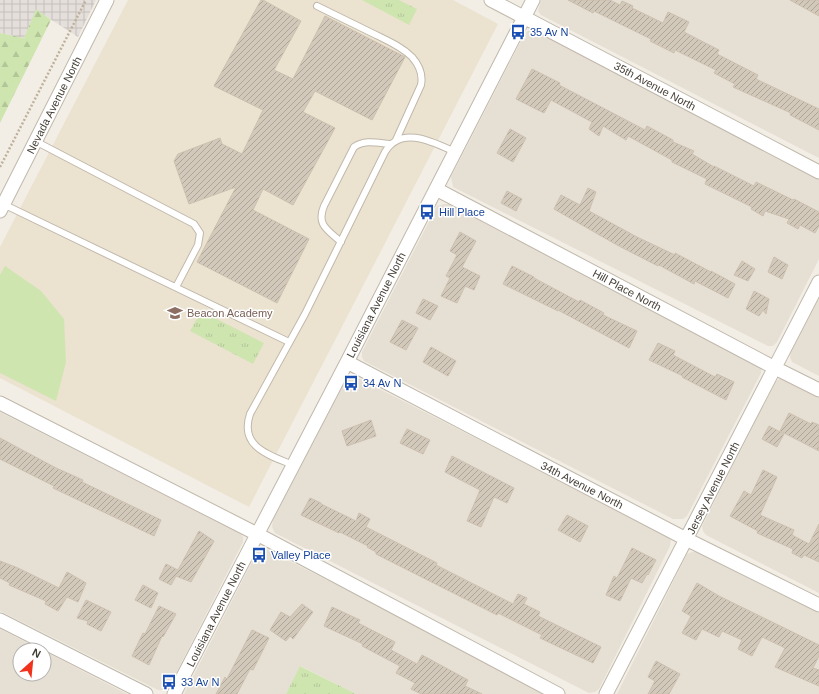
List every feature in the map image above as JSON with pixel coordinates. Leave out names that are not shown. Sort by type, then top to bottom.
[{"type":"street","name":"Nevada Avenue North","points":[[2,208],[107,0]]},
{"type":"street","name":"35th Avenue North","points":[[491,0],[819,172]]},
{"type":"street","name":"Louisiana Avenue North","points":[[174,694],[533,0]]},
{"type":"street","name":"Hill Place North","points":[[436,189],[819,390]]},
{"type":"street","name":"Jersey Avenue North","points":[[606,694],[819,282]]},
{"type":"street","name":"34th Avenue North","points":[[347,362],[686,539],[819,605]]},
{"type":"street","points":[[0,403],[257,534],[558,694]]},
{"type":"street","points":[[0,620],[146,694]]},
{"type":"lane","points":[[317,6],[390,42],[404,51],[417,64],[422,79],[421,85],[396,140]]},
{"type":"lane","points":[[293,465],[268,455],[257,448],[251,441],[247,423],[250,414],[341,242],[390,144],[396,140],[410,137],[423,140],[455,152]]},
{"type":"lane","points":[[35,141],[194,224],[200,233],[198,245],[176,288]]},
{"type":"lane","points":[[341,242],[324,226],[321,220],[321,213],[324,206],[354,147],[359,143],[369,142],[390,144]]},
{"type":"lane","points":[[2,208],[289,342]]},
{"type":"path","points":[[0,167],[86,0]]},
{"type":"shaded area","points":[[0,0],[96,0],[78,37],[36,10],[24,38],[0,33]]},
{"type":"shaded area","name":"Beacon Academy","points":[[128,0],[453,0],[498,24],[249,507],[0,378],[0,247]]},
{"type":"shaded area","points":[[541,0],[819,0],[819,158],[541,15],[538,11]]},
{"type":"shaded area","points":[[529,30],[535,31],[819,177],[819,259],[777,342],[773,346],[768,346],[453,187],[451,177],[525,33]]},
{"type":"shaded area","points":[[449,204],[757,363],[761,368],[761,373],[687,516],[683,519],[673,519],[364,361],[362,352],[437,206]]},
{"type":"shaded area","points":[[819,295],[819,376],[792,362],[790,357],[791,350]]},
{"type":"shaded area","points":[[351,376],[356,377],[666,535],[671,540],[670,546],[599,689],[595,692],[589,693],[275,533],[272,527],[273,520],[346,380]]},
{"type":"shaded area","points":[[785,378],[819,396],[819,593],[706,535],[702,526],[776,381]]},
{"type":"shaded area","points":[[0,412],[241,534],[243,537],[243,542],[170,685],[163,690],[158,690],[0,611]]},
{"type":"shaded area","points":[[266,549],[551,694],[356,694],[301,666],[286,694],[184,694],[257,552]]},
{"type":"shaded area","points":[[692,552],[700,552],[819,613],[819,694],[617,694],[687,554]]},
{"type":"shaded area","points":[[0,629],[25,642],[12,642],[12,682],[52,682],[52,655],[127,694],[0,694]]},
{"type":"green space","points":[[362,0],[399,0],[417,9],[409,25]]},
{"type":"green space","points":[[36,9],[51,20],[0,123],[0,33],[24,38]]},
{"type":"green space","points":[[5,266],[41,291],[64,319],[66,362],[56,401],[0,373],[0,275]]},
{"type":"green space","points":[[201,311],[264,343],[253,364],[190,331]]},
{"type":"green space","points":[[300,666],[356,694],[286,694]]},
{"type":"building","points":[[261,0],[301,21],[274,70],[293,79],[325,16],[405,57],[372,120],[315,91],[303,112],[335,128],[293,205],[263,189],[253,210],[309,239],[277,303],[197,262],[236,187],[189,204],[174,161],[178,154],[220,138],[222,144],[242,154],[263,110],[214,86]]},
{"type":"building","points":[[568,0],[610,0],[620,5],[622,1],[633,6],[632,8],[663,23],[668,12],[689,22],[684,32],[719,50],[717,54],[758,75],[756,79],[819,109],[819,130],[790,115],[791,113],[733,87],[735,84],[714,73],[716,70],[675,50],[674,53],[650,41],[651,39]]},
{"type":"building","points":[[790,0],[819,0],[819,16]]},
{"type":"building","points":[[532,69],[560,83],[559,85],[645,130],[647,126],[673,140],[673,142],[694,151],[692,154],[714,167],[754,186],[756,182],[819,212],[819,226],[815,233],[800,225],[798,229],[787,223],[789,219],[765,211],[763,216],[751,209],[752,207],[705,184],[707,179],[672,162],[672,160],[628,136],[626,140],[603,126],[599,136],[589,129],[592,122],[551,100],[544,113],[516,99]]},
{"type":"building","points":[[510,129],[526,138],[513,162],[497,153]]},
{"type":"building","points":[[588,188],[596,192],[589,211],[637,237],[675,255],[675,253],[735,284],[728,298],[695,281],[694,284],[659,265],[658,266],[617,245],[554,209],[561,195],[580,205]]},
{"type":"building","points":[[507,191],[522,199],[516,211],[501,203]]},
{"type":"building","points":[[460,232],[476,241],[462,267],[480,276],[474,290],[465,286],[457,303],[441,296],[450,278],[446,276],[457,255],[450,251]]},
{"type":"building","points":[[774,257],[788,265],[782,279],[768,272]]},
{"type":"building","points":[[742,261],[755,269],[748,281],[734,275]]},
{"type":"building","points":[[512,266],[579,302],[580,300],[604,313],[603,315],[637,331],[629,348],[558,310],[503,284]]},
{"type":"building","points":[[754,291],[769,299],[766,314],[763,310],[759,316],[746,309]]},
{"type":"building","points":[[423,299],[438,306],[430,320],[416,313]]},
{"type":"building","points":[[402,320],[418,328],[406,350],[390,342]]},
{"type":"building","points":[[658,343],[675,351],[673,355],[715,377],[717,374],[734,382],[726,400],[682,377],[683,376],[649,360]]},
{"type":"building","points":[[431,347],[456,361],[448,376],[423,362]]},
{"type":"building","points":[[789,413],[811,424],[812,422],[819,425],[819,451],[780,431]]},
{"type":"building","points":[[371,420],[376,436],[347,446],[342,431]]},
{"type":"building","points":[[769,426],[784,434],[777,447],[762,439]]},
{"type":"building","points":[[407,429],[430,440],[423,454],[400,443]]},
{"type":"building","points":[[0,438],[56,468],[83,480],[82,482],[161,520],[154,536],[53,488],[54,486],[0,459]]},
{"type":"building","points":[[452,456],[514,488],[507,503],[494,497],[481,527],[467,521],[480,490],[445,472]]},
{"type":"building","points":[[763,470],[777,477],[760,515],[794,530],[792,535],[809,544],[819,524],[819,562],[804,555],[802,558],[792,553],[793,549],[757,533],[758,531],[730,516],[744,491],[751,495]]},
{"type":"building","points":[[310,498],[356,521],[359,513],[370,519],[366,527],[513,604],[518,594],[527,598],[524,604],[540,612],[538,616],[601,647],[593,663],[540,638],[542,635],[498,613],[497,615],[376,554],[376,552],[367,547],[368,546],[301,515]]},
{"type":"building","points":[[567,515],[588,526],[580,542],[558,530]]},
{"type":"building","points":[[199,531],[214,541],[191,582],[176,576],[171,585],[159,579],[166,564],[178,570]]},
{"type":"building","points":[[632,548],[656,560],[642,583],[631,578],[620,601],[606,595],[614,576],[617,578]]},
{"type":"building","points":[[0,561],[59,588],[67,572],[86,583],[78,602],[67,597],[58,611],[45,604],[46,601],[9,585],[10,583],[0,578]]},
{"type":"building","points":[[697,583],[719,596],[819,645],[819,656],[813,668],[819,670],[819,686],[775,667],[785,648],[762,637],[752,656],[738,649],[742,640],[722,631],[719,637],[702,629],[696,640],[682,633],[691,616],[682,611]]},
{"type":"building","points":[[143,585],[158,593],[151,608],[135,600]]},
{"type":"building","points":[[86,600],[111,612],[101,631],[87,624],[88,621],[77,618]]},
{"type":"building","points":[[302,604],[313,612],[293,639],[290,636],[286,641],[270,630],[281,612],[290,617]]},
{"type":"building","points":[[159,606],[176,614],[163,637],[162,636],[149,665],[132,656],[143,633],[145,634]]},
{"type":"building","points":[[332,607],[360,620],[358,623],[395,642],[391,650],[417,664],[422,655],[468,680],[465,686],[482,694],[421,694],[411,689],[415,683],[396,673],[400,666],[362,646],[363,644],[324,626]]},
{"type":"building","points":[[252,630],[269,638],[253,670],[250,669],[237,694],[216,694],[225,677],[227,679]]},
{"type":"building","points":[[656,661],[680,674],[669,694],[648,694],[655,681],[648,677]]},
{"type":"place","name":"35 Av N","points":[[518,32]]},
{"type":"place","name":"Hill Place","points":[[427,212]]},
{"type":"place","name":"Beacon Academy","points":[[175,313]]},
{"type":"place","name":"34 Av N","points":[[351,383]]},
{"type":"place","name":"Valley Place","points":[[259,555]]},
{"type":"place","name":"33 Av N","points":[[169,682]]}]
